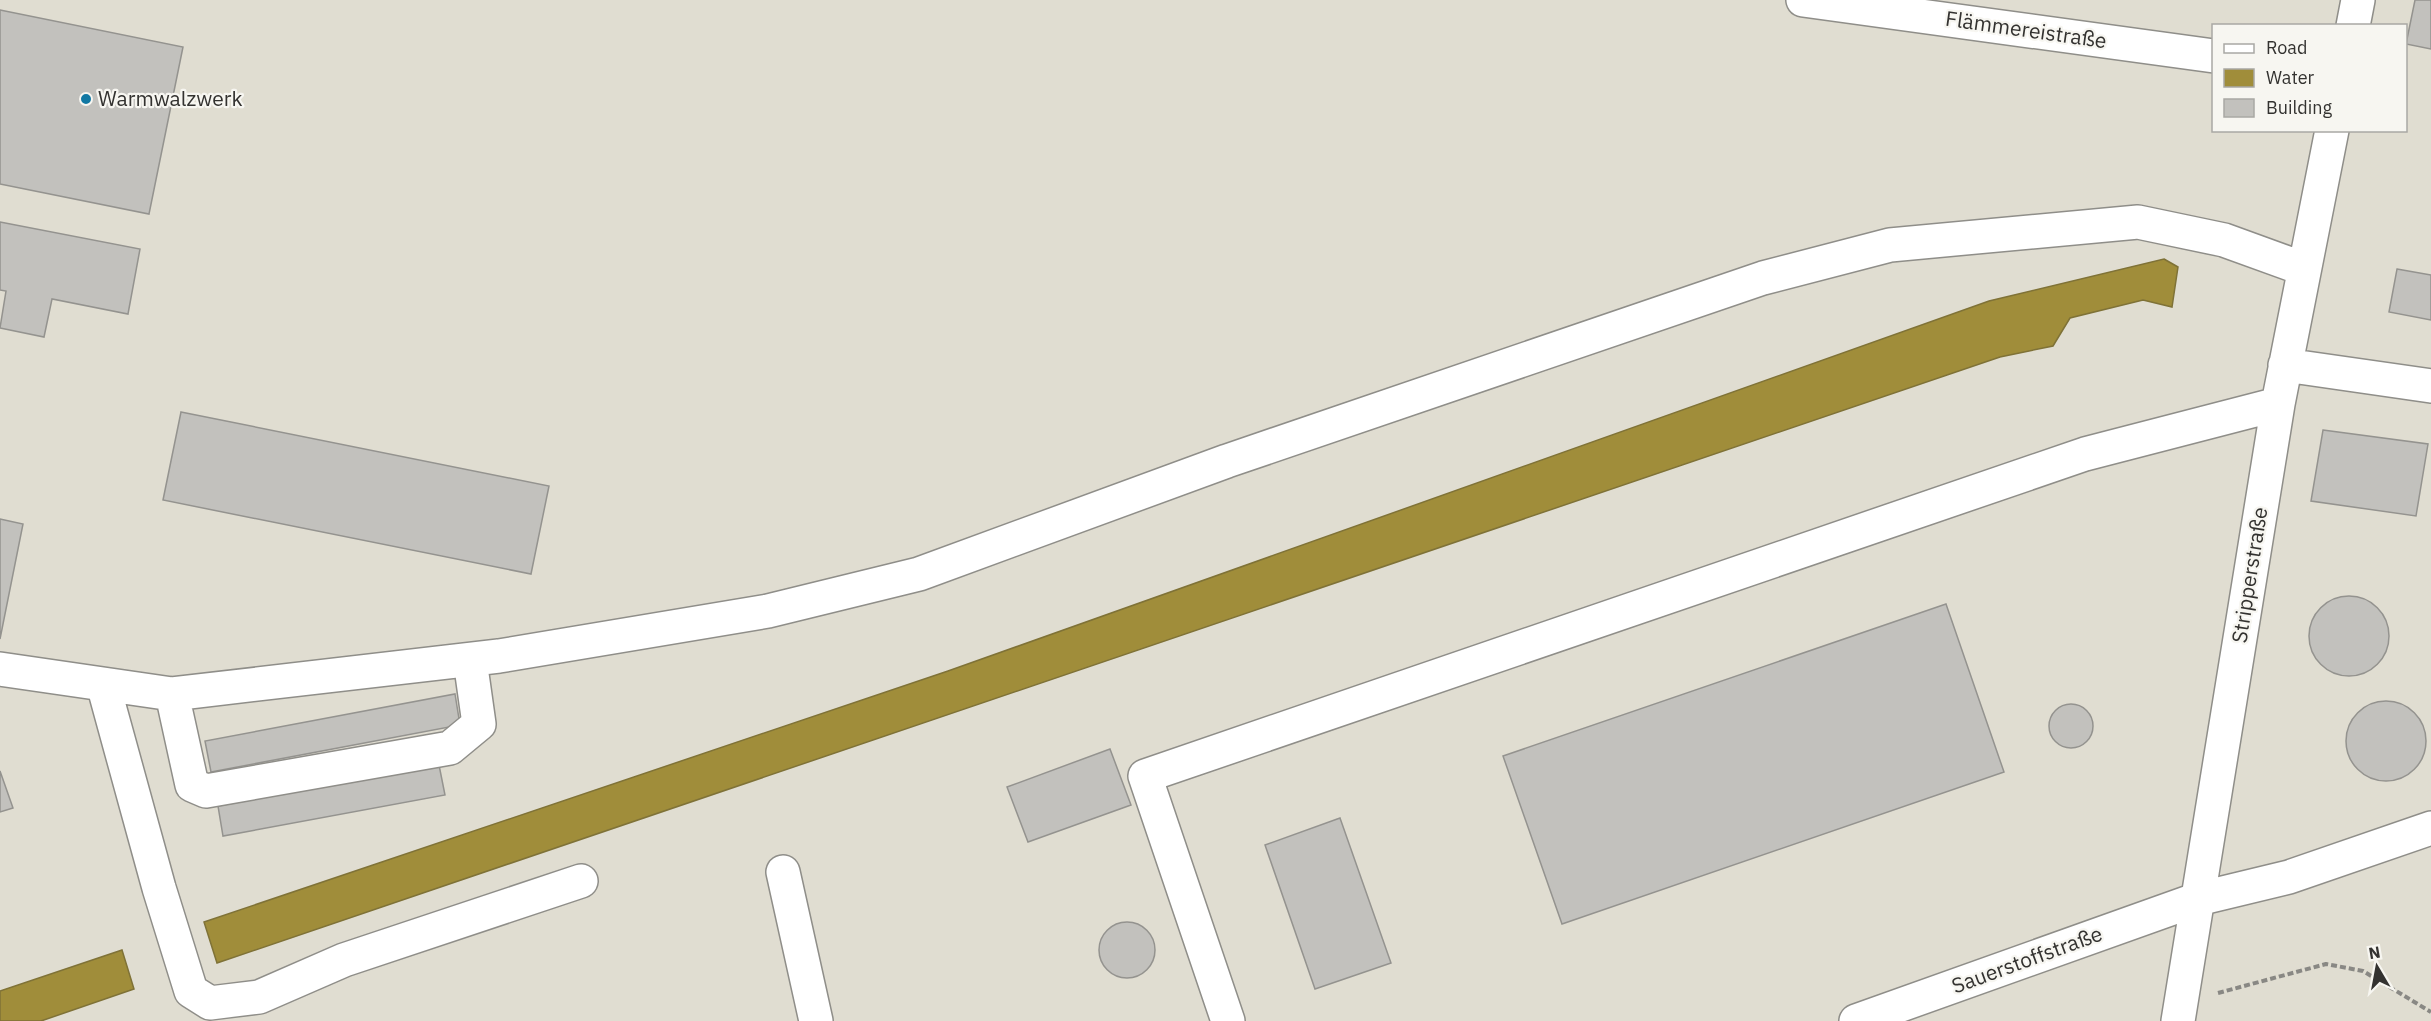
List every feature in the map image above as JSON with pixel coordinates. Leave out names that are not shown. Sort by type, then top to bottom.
[{"type":"street","name":"Flämmereistraße","points":[[1803,0],[2212,56]]},
{"type":"street","points":[[2353,24],[2358,0]]},
{"type":"street","name":"Stripperstraße","points":[[2179,1013],[2278,404],[2331,132]]},
{"type":"street","points":[[0,669],[172,694],[470,660],[768,611],[919,574],[1227,460],[1752,282],[1890,245],[2138,222],[2224,240],[2304,269]]},
{"type":"street","points":[[2285,365],[2431,386]]},
{"type":"street","points":[[1228,1021],[1145,776],[2085,454],[2278,404]]},
{"type":"street","points":[[172,694],[192,785],[206,791],[450,748],[479,724],[470,660]]},
{"type":"street","points":[[103,684],[159,888],[191,991],[210,1003],[259,997],[344,960],[581,881]]},
{"type":"street","name":"Sauerstoffstraße","points":[[1856,1021],[2198,899],[2289,878],[2431,828]]},
{"type":"street","points":[[783,872],[816,1021]]},
{"type":"path","points":[[2179,1013],[2252,983],[2326,964],[2363,971],[2431,1012]]},
{"type":"shaded area","points":[[0,0],[2431,0],[2431,1021],[0,1021]]},
{"type":"water","points":[[2164,259],[2178,267],[2172,307],[2143,300],[2070,318],[2053,346],[2000,357],[217,963],[204,922],[948,671],[1989,301]]},
{"type":"water","points":[[122,950],[134,989],[41,1021],[0,1021],[0,991]]},
{"type":"building","points":[[2415,0],[2431,0],[2431,49],[2407,44]]},
{"type":"building","name":"Warmwalzwerk","points":[[0,10],[183,47],[149,214],[0,184]]},
{"type":"building","points":[[0,222],[140,249],[128,314],[52,299],[44,337],[0,328],[6,291],[0,290]]},
{"type":"building","points":[[2397,269],[2431,275],[2431,320],[2389,312]]},
{"type":"building","points":[[181,412],[549,486],[531,574],[163,500]]},
{"type":"building","points":[[2323,430],[2428,444],[2416,516],[2311,501]]},
{"type":"building","points":[[0,519],[23,524],[0,639]]},
{"type":"building","points":[[2349,596],[2364,599],[2377,608],[2386,621],[2389,636],[2386,651],[2377,664],[2364,673],[2349,676],[2334,673],[2321,664],[2312,651],[2309,636],[2312,621],[2321,608],[2334,599]]},
{"type":"building","points":[[1946,604],[2004,772],[1562,924],[1503,756]]},
{"type":"building","points":[[455,694],[460,725],[211,772],[205,741]]},
{"type":"building","points":[[2378,701],[2394,701],[2415,712],[2426,733],[2426,749],[2415,770],[2394,781],[2378,781],[2364,775],[2352,763],[2346,749],[2346,733],[2352,719],[2364,707]]},
{"type":"building","points":[[2071,704],[2086,711],[2093,726],[2086,741],[2071,748],[2056,741],[2049,726],[2056,711]]},
{"type":"building","points":[[1110,749],[1131,805],[1028,842],[1007,787]]},
{"type":"building","points":[[439,765],[445,795],[223,836],[218,806]]},
{"type":"building","points":[[0,771],[13,808],[0,812]]},
{"type":"building","points":[[1340,818],[1391,963],[1315,989],[1265,845]]},
{"type":"building","points":[[1127,922],[1138,924],[1147,930],[1153,939],[1155,950],[1153,961],[1147,970],[1138,976],[1127,978],[1116,976],[1107,970],[1101,961],[1099,950],[1101,939],[1107,930],[1116,924]]},
{"type":"place","name":"Warmwalzwerk","points":[[86,99]]}]
